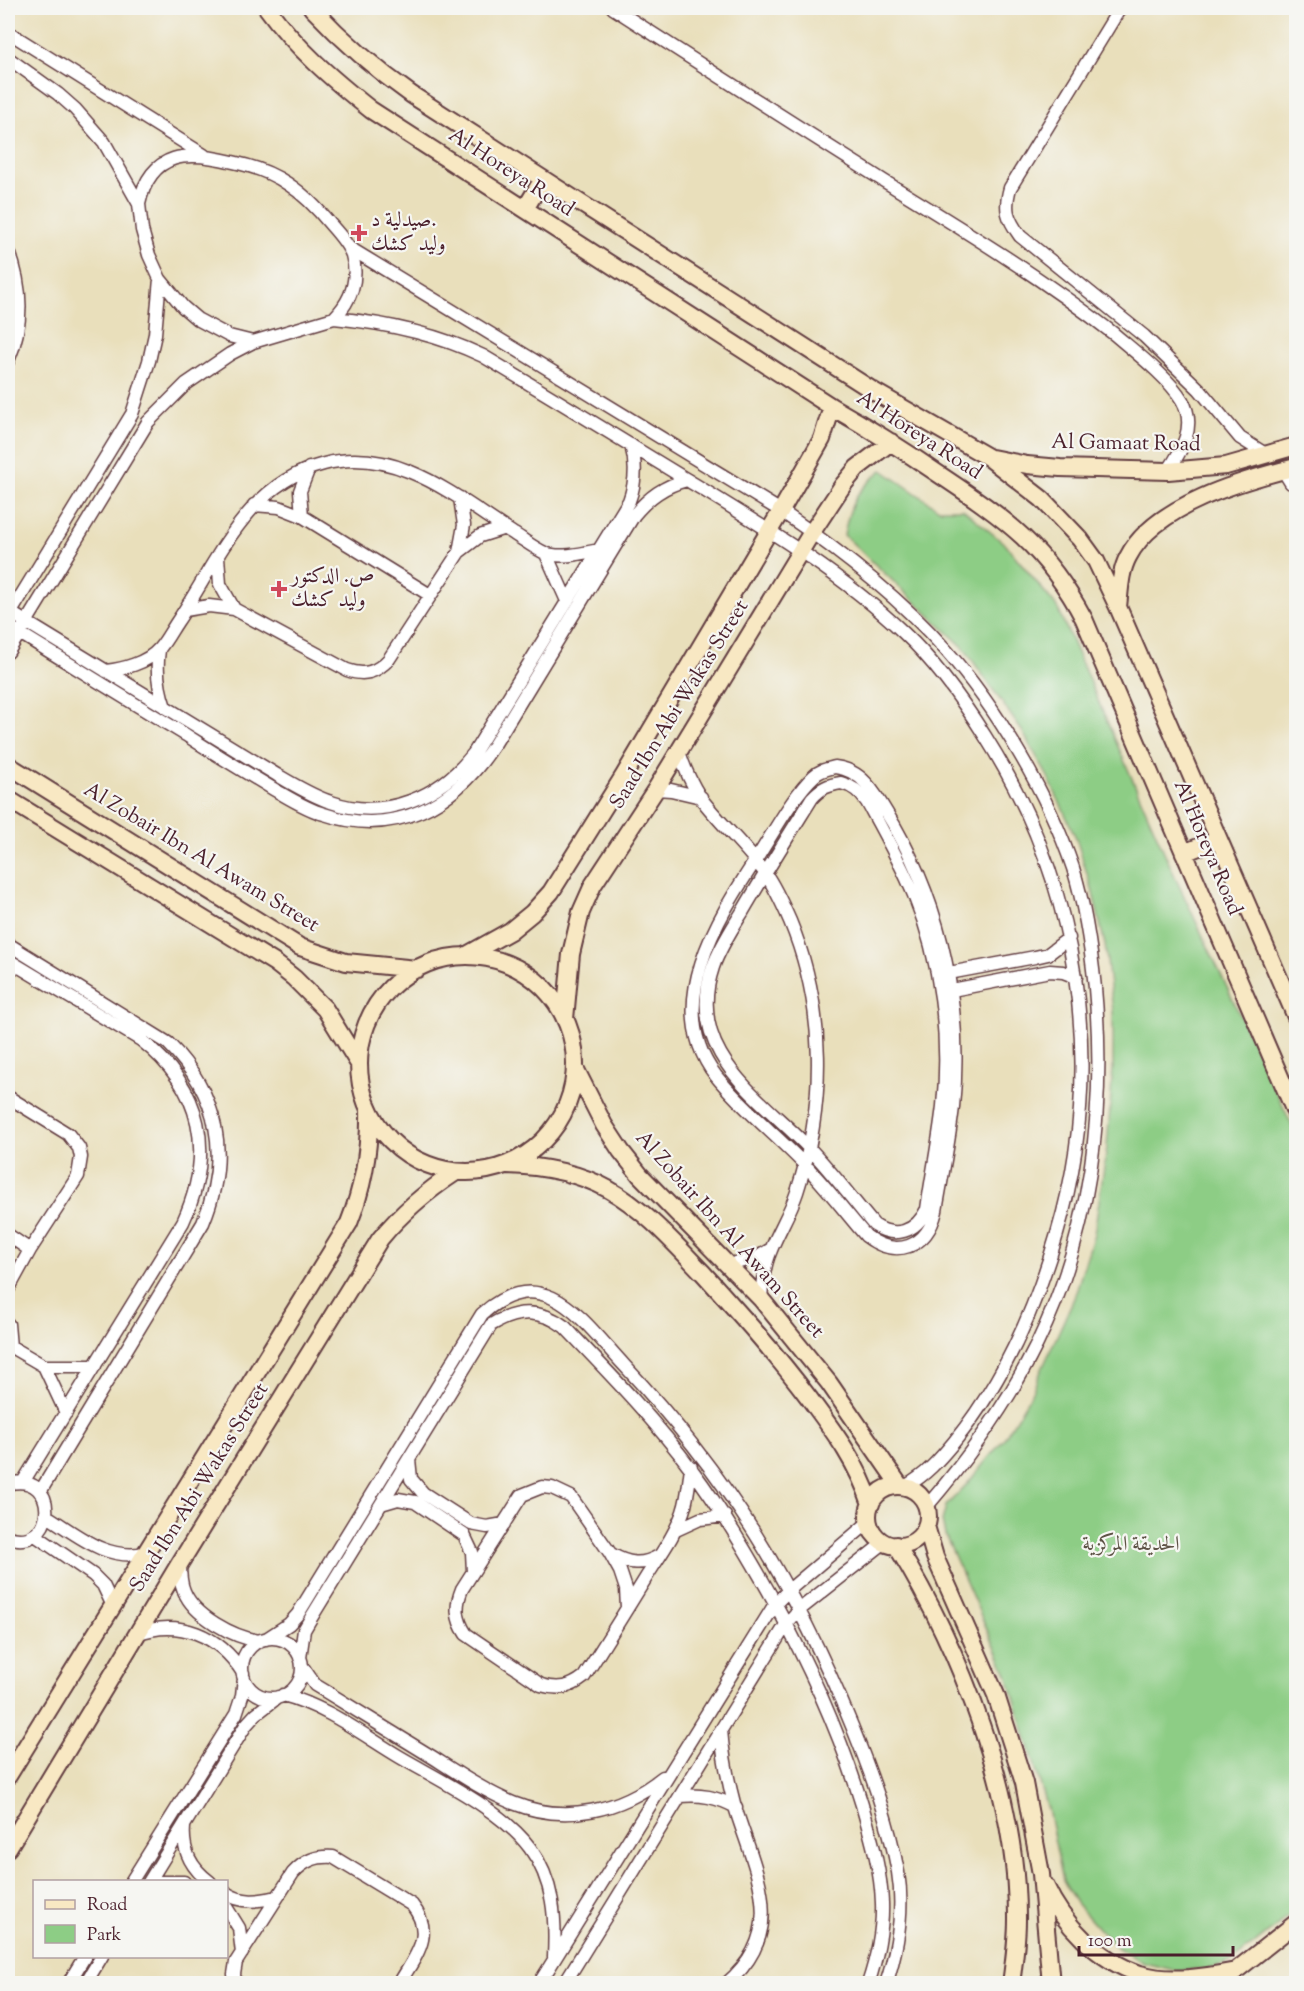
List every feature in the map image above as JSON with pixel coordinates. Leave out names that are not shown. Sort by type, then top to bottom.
[{"type":"street","name":"Al Horeya Road","points":[[267,8],[293,42],[319,68],[371,110],[891,442],[1012,525],[1040,553],[1065,584],[1084,619],[1296,1114]]},
{"type":"street","name":"Al Horeya Road","points":[[312,8],[353,50],[379,72],[875,392],[988,457],[1042,499],[1080,539],[1096,561],[1296,1017]]},
{"type":"street","points":[[613,8],[1018,265],[1132,349],[1175,391],[1187,411],[1188,435],[1168,471]]},
{"type":"street","points":[[1120,8],[1010,188],[1006,202],[1008,216],[1020,236],[1144,336],[1199,389],[1240,438],[1273,453],[1290,468],[1291,483],[1296,484]]},
{"type":"street","points":[[8,32],[205,156]]},
{"type":"street","points":[[8,58],[45,83],[91,126],[104,142],[139,204]]},
{"type":"street","points":[[253,342],[230,336],[197,319],[183,307],[160,279],[149,255],[142,230],[139,204],[142,191],[156,169],[167,162],[179,157],[205,156],[268,172],[305,196],[348,247],[354,265],[353,285],[346,303],[334,318]]},
{"type":"street","points":[[525,209],[543,179]]},
{"type":"street","points":[[348,247],[781,512],[812,532],[889,593],[919,621],[972,682],[1038,786],[1058,827],[1082,903],[1092,961],[1098,1039],[1098,1107],[1094,1155],[1085,1204],[1073,1251],[1049,1316],[1014,1387],[976,1445],[927,1506]]},
{"type":"street","points":[[8,249],[18,284],[20,304],[17,332],[8,359]]},
{"type":"street","points":[[160,279],[157,316],[149,361],[132,414],[8,614],[23,628],[254,778],[307,808],[339,819],[388,820],[421,811],[436,804],[463,785],[485,760],[547,646],[567,601],[629,501],[633,489],[635,466],[631,446]]},
{"type":"street","points":[[8,310],[20,304]]},
{"type":"street","points":[[8,652],[148,422],[166,402],[200,374],[253,342],[334,318],[410,329],[458,344],[483,356],[801,550],[901,630],[925,653],[966,705],[1001,761],[1031,819],[1054,881],[1069,938],[1076,977],[1080,1064],[1077,1127],[1061,1220],[1042,1283],[1016,1347],[981,1406],[961,1434],[929,1471],[903,1486],[883,1490],[871,1504]]},
{"type":"street","points":[[1132,349],[1144,336]]},
{"type":"street","name":"Saad Ibn Abi Wakas Street","points":[[465,956],[510,931],[551,892],[623,777],[781,512],[822,439],[832,406]]},
{"type":"street","name":"Saad Ibn Abi Wakas Street","points":[[566,1019],[571,954],[581,912],[593,885],[656,789],[843,485],[857,468],[891,442]]},
{"type":"street","name":"Al Gamaat Road","points":[[988,457],[1027,465],[1060,468],[1168,471],[1226,466],[1296,446]]},
{"type":"street","points":[[106,672],[139,662],[159,650],[218,556],[254,505],[279,483],[309,468],[345,460],[382,462],[417,473],[546,554],[573,554],[599,550]]},
{"type":"street","points":[[302,516],[300,491],[309,468]]},
{"type":"street","points":[[1118,608],[1122,573],[1127,558],[1135,543],[1147,532],[1191,503],[1221,490],[1290,468]]},
{"type":"street","points":[[8,626],[23,628],[106,672],[277,776],[315,796],[349,807],[383,808],[429,794],[442,786],[464,765],[634,515],[652,496],[687,480]]},
{"type":"street","points":[[459,552],[464,525],[460,498]]},
{"type":"street","points":[[254,505],[279,507],[302,516],[430,595]]},
{"type":"street","points":[[185,610],[209,606],[234,609],[347,670],[357,674],[369,674],[389,659],[459,552],[480,536],[505,528]]},
{"type":"street","points":[[546,554],[567,601]]},
{"type":"street","points":[[218,556],[220,584],[234,609]]},
{"type":"street","points":[[159,650],[158,685],[165,707]]},
{"type":"street","points":[[679,752],[684,768],[701,797],[765,873],[790,921],[806,973],[817,1030],[819,1090],[806,1165],[793,1203],[765,1265],[761,1299]]},
{"type":"street","name":"Al Zobair Ibn Al Awam Street","points":[[8,765],[300,947],[346,962],[417,969]]},
{"type":"street","points":[[835,767],[850,771],[862,778],[871,788],[902,839],[935,918],[952,990],[956,1043],[933,1224],[915,1244],[902,1248],[889,1248],[876,1244],[866,1236],[806,1165],[715,1074],[706,1058],[695,1024],[694,997],[699,970],[713,934],[755,861],[804,787],[815,775],[835,767]]},
{"type":"street","points":[[841,783],[860,792],[867,802],[915,896],[932,950],[943,1029],[948,1108],[927,1209],[922,1219],[914,1227],[904,1232],[883,1231],[874,1225],[809,1149],[735,1078],[717,1050],[708,1018],[708,985],[715,961],[765,873],[812,798],[829,784],[841,783]]},
{"type":"street","points":[[656,789],[687,792],[701,797]]},
{"type":"street","points":[[8,799],[275,963],[294,978],[325,1009],[359,1064]]},
{"type":"street","points":[[65,834],[80,811]]},
{"type":"street","points":[[890,846],[902,839]]},
{"type":"street","points":[[1184,853],[1218,839]]},
{"type":"street","points":[[949,973],[1048,954],[1069,938]]},
{"type":"street","points":[[8,944],[168,1042],[192,1069],[201,1084],[214,1118],[218,1154],[214,1189],[202,1223],[40,1492]]},
{"type":"street","points":[[465,956],[490,958],[521,971],[535,980],[553,998],[566,1019],[573,1043],[575,1068],[571,1093],[557,1123],[547,1137],[528,1154],[506,1166],[481,1172],[438,1169],[404,1153],[378,1126],[369,1110],[362,1088],[359,1064],[362,1041],[369,1019],[381,999],[397,982],[417,969],[440,959],[465,956]]},
{"type":"street","points":[[8,960],[155,1051],[182,1085],[193,1109],[198,1126],[200,1159],[199,1176],[193,1200],[183,1222],[23,1482]]},
{"type":"street","points":[[952,990],[1050,971],[1063,972],[1076,977]]},
{"type":"street","name":"Al Zobair Ibn Al Awam Street","points":[[575,1068],[598,1116],[621,1151],[640,1175],[761,1299],[829,1383],[903,1486]]},
{"type":"street","points":[[8,1097],[68,1134],[79,1148],[81,1157],[78,1176],[30,1250],[8,1290]]},
{"type":"street","name":"Saad Ibn Abi Wakas Street","points":[[8,1776],[349,1223],[364,1179],[368,1156],[369,1110]]},
{"type":"street","points":[[506,1166],[548,1169],[588,1180],[607,1188],[628,1202],[685,1255],[766,1342],[848,1452],[862,1476],[871,1504],[869,1522],[875,1534],[890,1544],[915,1575],[947,1641],[975,1709],[998,1782],[1012,1852],[1015,1885],[1017,1919],[1011,1983]]},
{"type":"street","name":"Saad Ibn Abi Wakas Street","points":[[8,1848],[136,1634],[380,1239],[407,1209],[456,1172]]},
{"type":"street","points":[[8,1235],[30,1250]]},
{"type":"street","points":[[728,1265],[758,1257],[771,1249]]},
{"type":"street","points":[[132,1880],[236,1714],[242,1696],[242,1666],[247,1652],[283,1628],[298,1614],[482,1314],[495,1302],[510,1295],[527,1292],[544,1294],[560,1300],[580,1318],[683,1432],[735,1500],[799,1610],[848,1716],[871,1776],[898,1874],[900,1903],[898,1930],[886,1983]]},
{"type":"street","points":[[150,1880],[246,1725],[256,1714],[295,1687],[299,1681],[301,1644],[311,1618],[491,1325],[515,1313],[529,1312],[554,1319],[565,1327],[644,1412],[691,1467],[725,1516],[787,1623],[831,1716],[855,1781],[874,1848],[882,1903],[882,1929],[876,1962],[868,1983]]},
{"type":"street","points":[[8,1324],[9,1346],[44,1366],[95,1366]]},
{"type":"street","points":[[44,1366],[66,1413]]},
{"type":"street","points":[[437,1387],[449,1394]]},
{"type":"street","points":[[409,1459],[411,1479],[416,1487],[464,1535],[470,1544],[473,1572]]},
{"type":"street","points":[[627,1608],[626,1589],[620,1570],[571,1497],[562,1491],[542,1487],[522,1495],[457,1600],[458,1618],[466,1634],[541,1685],[552,1689],[574,1684],[584,1677],[676,1530],[689,1489],[691,1467]]},
{"type":"street","points":[[8,1484],[23,1482],[33,1486],[40,1492],[47,1507],[47,1516],[40,1530],[27,1538],[8,1540]]},
{"type":"street","points":[[903,1486],[919,1494],[927,1506],[926,1526],[935,1557],[992,1685],[1011,1739],[1024,1784],[1041,1874],[1051,1983]]},
{"type":"street","points":[[381,1504],[389,1500],[407,1499],[471,1524],[487,1527],[504,1524]]},
{"type":"street","points":[[47,1516],[105,1552],[126,1556],[146,1553]]},
{"type":"street","points":[[676,1530],[699,1519],[725,1516]]},
{"type":"street","points":[[539,1983],[775,1604],[869,1522]]},
{"type":"street","points":[[564,1983],[787,1623],[799,1610],[890,1544],[906,1545],[915,1541],[926,1526]]},
{"type":"street","points":[[35,1534],[93,1575],[102,1585],[113,1606]]},
{"type":"street","points":[[610,1553],[622,1560],[635,1563],[648,1562],[660,1556]]},
{"type":"street","points":[[180,1563],[180,1577],[184,1591],[191,1604],[201,1614],[232,1633],[262,1640],[283,1640],[290,1644],[315,1685],[497,1796],[532,1809],[569,1814],[606,1808],[641,1793],[671,1770]]},
{"type":"street","points":[[136,1634],[165,1626],[193,1631],[230,1656],[254,1691],[270,1698],[281,1696],[321,1710],[488,1811],[518,1834],[536,1857],[548,1883],[555,1921],[554,1960]]},
{"type":"street","points":[[721,1730],[723,1756],[736,1808],[763,1896],[763,1917],[759,1938],[750,1957],[738,1973],[726,1983]]},
{"type":"street","points":[[680,1796],[703,1795],[726,1802],[736,1808]]},
{"type":"street","points":[[184,1826],[185,1852],[191,1864],[209,1880]]},
{"type":"street","points":[[235,1983],[236,1962],[292,1873],[300,1864],[311,1859],[333,1857],[412,1905],[423,1923],[424,1935],[421,1945],[399,1983]]},
{"type":"street","points":[[1041,1874],[1055,1904],[1080,1936],[1098,1952],[1119,1965],[1142,1974],[1167,1977],[1189,1978],[1236,1971]]},
{"type":"street","points":[[228,1894],[244,1900],[277,1897]]},
{"type":"street","points":[[228,1910],[239,1928],[242,1953]]},
{"type":"street","points":[[585,1910],[603,1921]]},
{"type":"street","points":[[1220,1983],[1296,1923]]},
{"type":"street","points":[[882,1929],[898,1930]]},
{"type":"street","points":[[68,1983],[84,1958]]},
{"type":"street","points":[[85,1983],[101,1958]]},
{"type":"street","points":[[573,1970],[576,1983]]},
{"type":"green space","name":"الحديقة المركزية","points":[[882,470],[939,509],[963,509],[1006,545],[1057,607],[1176,879],[1296,1134],[1296,1910],[1233,1961],[1204,1970],[1174,1970],[1144,1963],[1118,1948],[1076,1903],[1063,1881],[1048,1809],[1007,1674],[945,1535],[942,1521],[946,1506],[1003,1440],[1029,1398],[1074,1298],[1094,1234],[1107,1147],[1113,1068],[1113,1011],[1105,945],[1093,893],[1076,838],[1048,777],[1022,731],[963,647],[844,535],[855,498]]},
{"type":"place","name":"صيدلية د. وليد كشك","points":[[359,233]]},
{"type":"place","name":"ص. الدكتور وليد كشك","points":[[279,589]]}]
